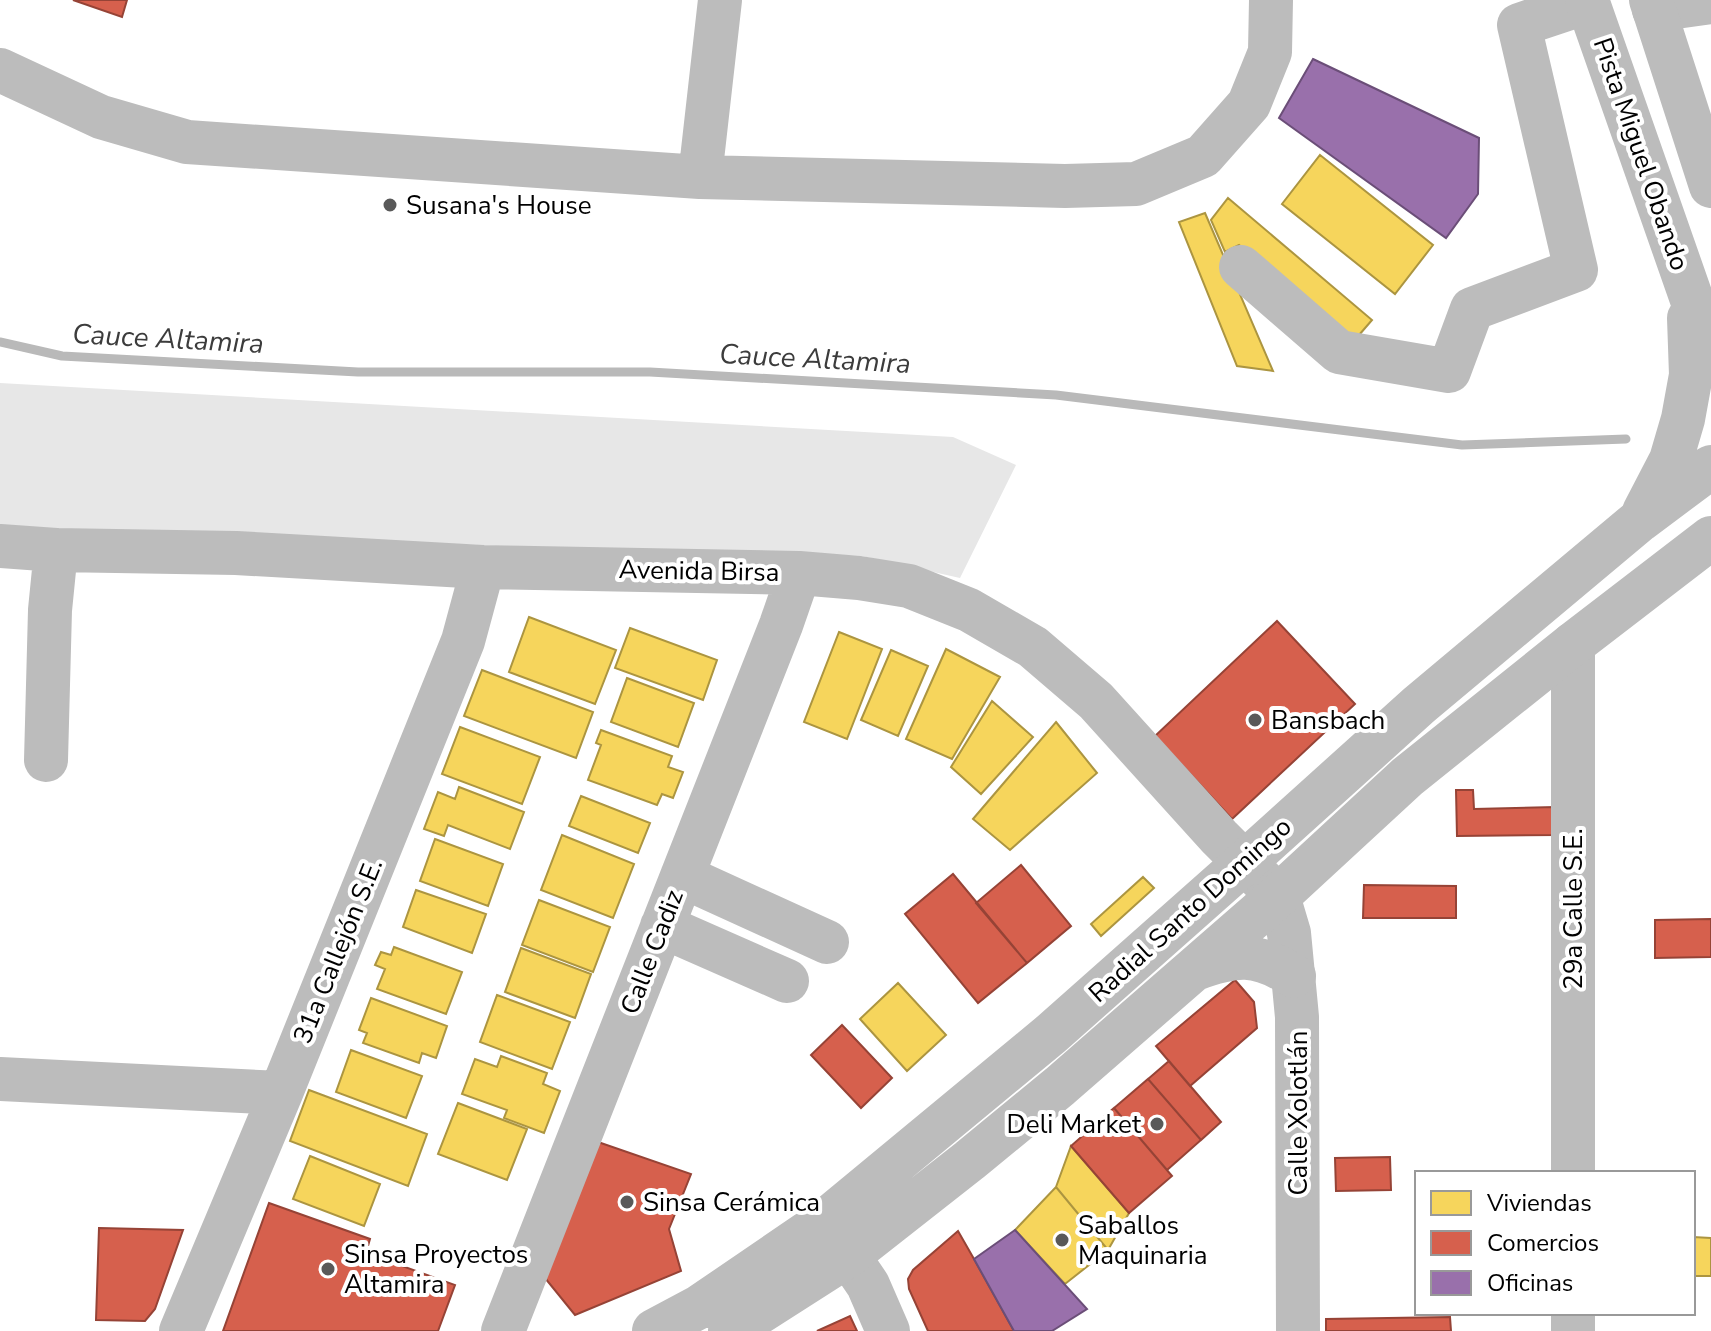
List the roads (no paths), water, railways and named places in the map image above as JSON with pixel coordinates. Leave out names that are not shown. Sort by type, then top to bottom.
[{"type":"street","points":[[700,177],[720,0]]},
{"type":"street","points":[[0,70],[101,117],[187,142],[700,177],[1065,186],[1136,184],[1203,156],[1249,104],[1270,52],[1271,0]]},
{"type":"street","points":[[1241,267],[1339,352],[1449,371],[1472,309],[1576,270],[1519,25],[1588,1]]},
{"type":"street","name":"Pista Miguel Obando","points":[[1588,1],[1711,354]]},
{"type":"street","points":[[1711,2],[1653,5],[1711,186]]},
{"type":"street","points":[[1640,520],[1671,460],[1683,419],[1691,375],[1688,288]]},
{"type":"street","name":"Radial Santo Domingo","points":[[730,1331],[837,1238],[1051,1034],[1419,705],[1640,520],[1711,467]]},
{"type":"street","name":"Radial Santo Domingo","points":[[654,1331],[837,1238],[1060,1086],[1278,896],[1407,777],[1711,538]]},
{"type":"street","name":"Avenida Birsa","points":[[0,546],[236,553],[483,567],[799,573],[909,586],[969,610],[1033,647],[1096,701],[1219,837],[1278,896]]},
{"type":"street","points":[[46,760],[50,610],[56,550]]},
{"type":"street","name":"31a Callejón S.E.","points":[[181,1331],[281,1093],[463,641],[483,567]]},
{"type":"street","name":"Calle Cadiz","points":[[503,1331],[799,573]]},
{"type":"street","name":"29a Calle S.E.","points":[[1573,644],[1573,1171]]},
{"type":"street","points":[[682,876],[827,942]]},
{"type":"street","name":"Calle Xolotlán","points":[[1278,896],[1289,933],[1297,1017],[1298,1331]]},
{"type":"street","points":[[662,926],[787,981]]},
{"type":"street","points":[[1193,969],[1223,959],[1250,957],[1274,963],[1294,976]]},
{"type":"street","points":[[0,1079],[281,1093]]},
{"type":"street","points":[[837,1238],[868,1285],[888,1331]]},
{"type":"waterway","name":"Cauce Altamira","points":[[0,342],[62,356],[358,372],[650,372],[1056,395],[1462,445],[1626,439]]},
{"type":"place","name":"Susana's House","points":[[390,205]]},
{"type":"place","name":"Bansbach","points":[[1255,720]]},
{"type":"place","name":"Deli Market","points":[[1157,1124]]},
{"type":"place","name":"Sinsa Cerámica","points":[[627,1202]]},
{"type":"place","name":"Saballos Maquinaria","points":[[1062,1240]]},
{"type":"place","name":"Sinsa Proyectos Altamira","points":[[328,1269]]}]
